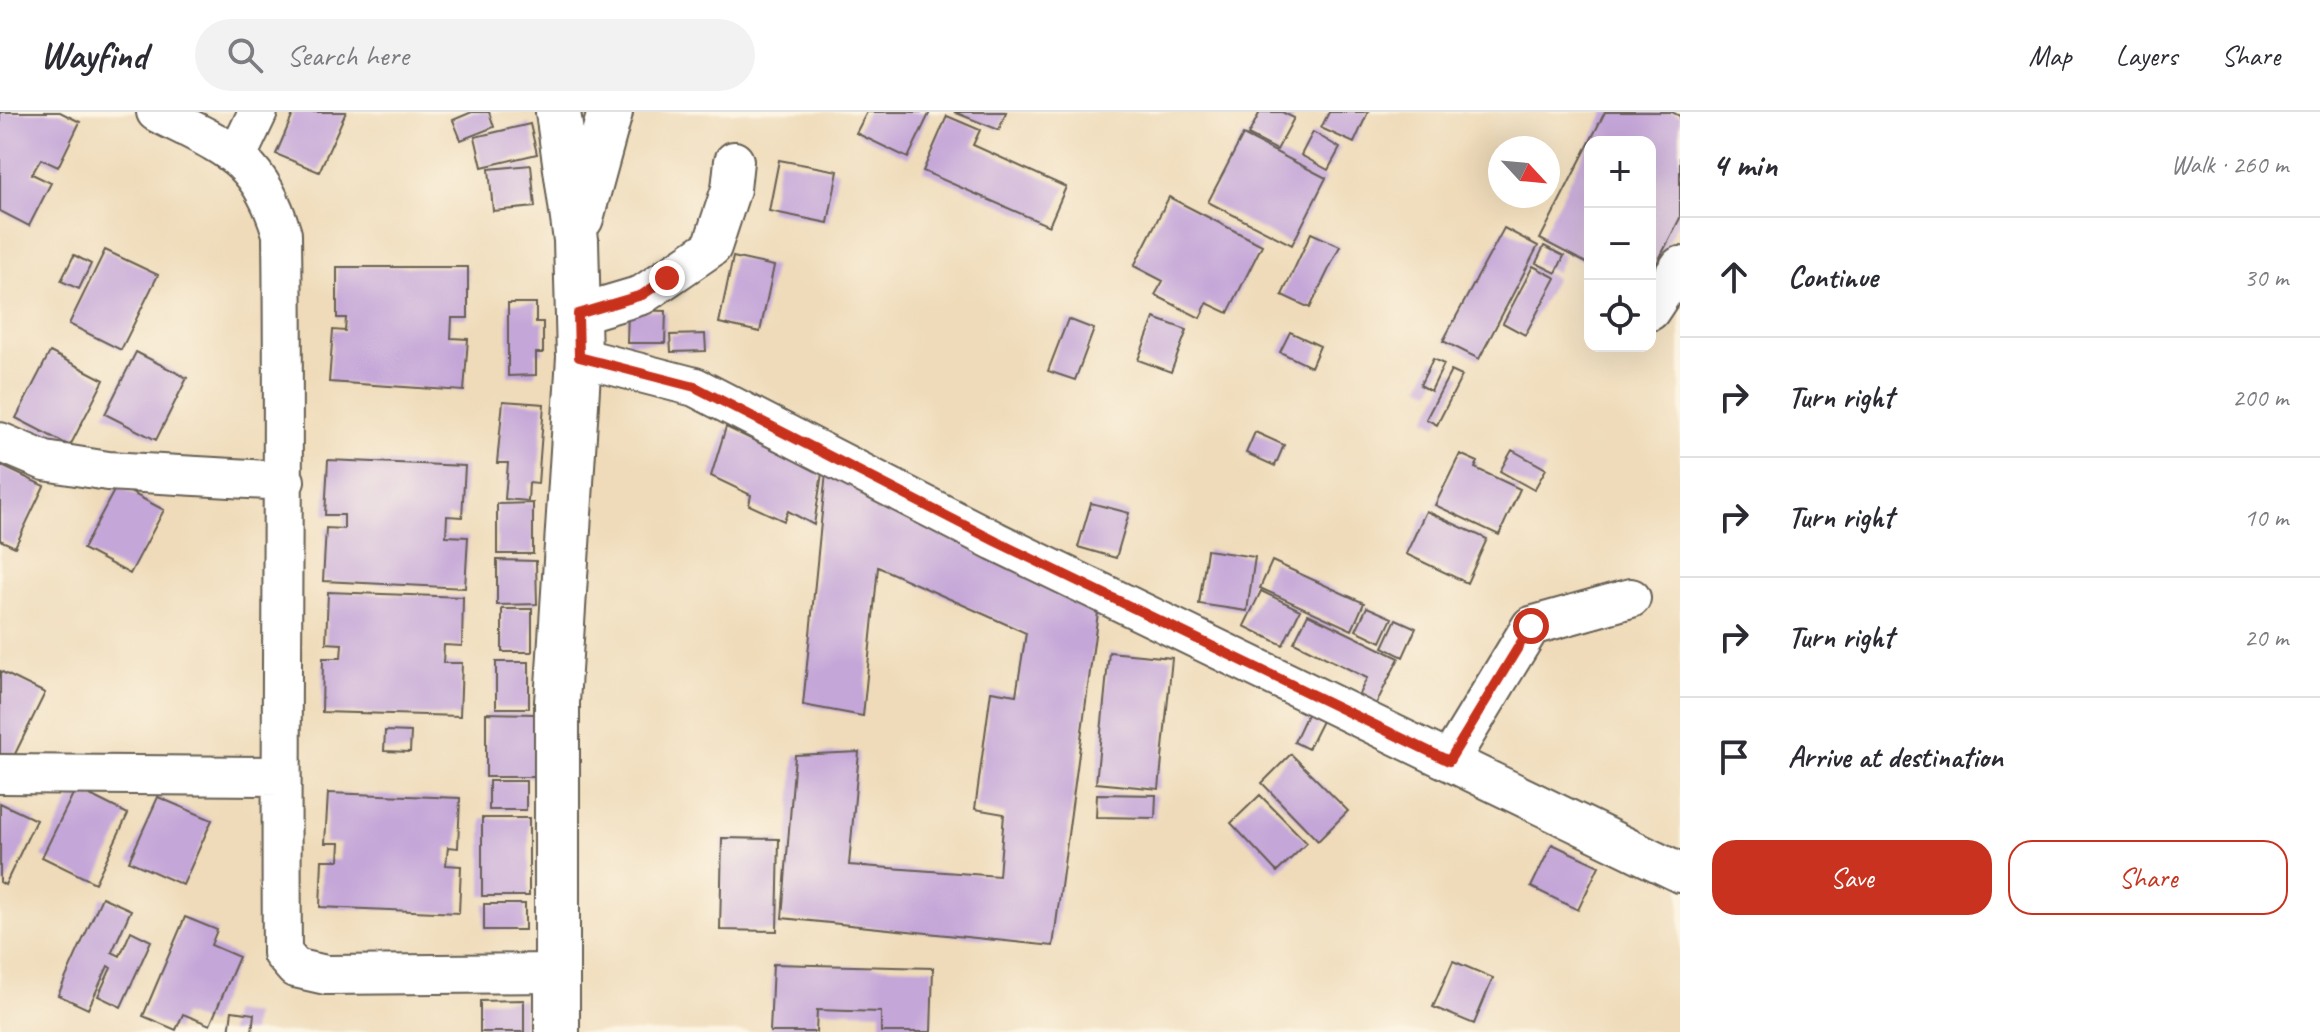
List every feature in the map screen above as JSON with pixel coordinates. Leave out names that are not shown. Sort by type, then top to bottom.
[{"type":"main road","points":[[557,1032],[557,702],[579,357],[576,240],[558,112]]},
{"type":"main road","points":[[576,240],[610,112]]},
{"type":"street","points":[[156,112],[238,154],[272,200],[282,234],[285,481],[280,776],[282,953],[295,968],[326,975],[557,973]]},
{"type":"street","points":[[238,154],[258,112]]},
{"type":"street","points":[[578,314],[642,295],[712,247],[731,189],[734,161]]},
{"type":"street","points":[[1656,302],[1680,266]]},
{"type":"street","points":[[579,357],[695,387],[995,541],[1680,873]]},
{"type":"street","points":[[0,442],[45,461],[108,471],[285,481]]},
{"type":"street","points":[[1449,761],[1531,626],[1631,598]]},
{"type":"street","points":[[0,774],[280,776]]},
{"type":"building","points":[[0,112],[60,112],[80,122],[58,167],[41,159],[32,174],[51,183],[29,226],[0,211]]},
{"type":"building","points":[[294,112],[346,112],[319,172],[276,154]]},
{"type":"building","points":[[472,112],[489,112],[494,127],[461,140],[453,120]]},
{"type":"building","points":[[867,112],[930,112],[908,158],[856,133]]},
{"type":"building","points":[[954,112],[1006,112],[999,130]]},
{"type":"building","points":[[1260,112],[1282,112],[1294,118],[1277,150],[1248,135]]},
{"type":"building","points":[[1329,112],[1368,112],[1354,143],[1321,128]]},
{"type":"building","points":[[1605,112],[1672,112],[1680,116],[1680,218],[1656,265],[1656,136],[1593,136]]},
{"type":"building","points":[[947,116],[980,130],[973,145],[1066,187],[1049,226],[923,171]]},
{"type":"building","points":[[530,124],[537,154],[482,167],[475,137]]},
{"type":"building","points":[[1313,132],[1340,148],[1328,170],[1301,155]]},
{"type":"building","points":[[1243,135],[1326,178],[1292,245],[1208,202]]},
{"type":"building","points":[[1584,153],[1584,262],[1540,239],[1556,208],[1560,208],[1560,200]]},
{"type":"building","points":[[779,160],[838,171],[828,223],[769,211]]},
{"type":"building","points":[[531,165],[535,207],[493,211],[489,169]]},
{"type":"building","points":[[1169,197],[1262,245],[1228,313],[1207,303],[1200,318],[1155,295],[1163,281],[1134,266]]},
{"type":"building","points":[[1504,228],[1538,246],[1479,359],[1443,341]]},
{"type":"building","points":[[1311,233],[1340,246],[1310,308],[1282,295]]},
{"type":"building","points":[[1544,246],[1564,256],[1556,273],[1536,263]]},
{"type":"building","points":[[105,250],[158,275],[121,350],[69,324]]},
{"type":"building","points":[[74,255],[91,264],[79,289],[61,281]]},
{"type":"building","points":[[733,257],[774,266],[760,332],[719,323]]},
{"type":"building","points":[[1533,266],[1556,278],[1525,335],[1503,323]]},
{"type":"building","points":[[337,267],[468,267],[468,318],[452,318],[451,338],[468,339],[464,391],[329,382],[333,330],[345,331],[346,318],[337,318]]},
{"type":"building","points":[[508,303],[536,303],[536,322],[543,322],[543,353],[536,353],[536,375],[508,376]]},
{"type":"building","points":[[628,310],[666,311],[665,343],[627,343]]},
{"type":"building","points":[[1154,318],[1187,330],[1171,372],[1138,360]]},
{"type":"building","points":[[1068,319],[1094,329],[1075,380],[1048,371]]},
{"type":"building","points":[[1290,332],[1320,346],[1311,367],[1280,352]]},
{"type":"building","points":[[705,334],[706,351],[671,352],[670,335]]},
{"type":"building","points":[[50,352],[104,380],[70,446],[16,418]]},
{"type":"building","points":[[136,352],[187,378],[156,440],[105,414]]},
{"type":"building","points":[[1433,359],[1444,364],[1431,391],[1420,385]]},
{"type":"building","points":[[1451,371],[1462,376],[1437,425],[1426,419]]},
{"type":"building","points":[[503,401],[544,404],[538,484],[529,483],[528,501],[505,499],[508,463],[497,463]]},
{"type":"building","points":[[726,427],[822,473],[814,525],[788,511],[784,521],[749,505],[751,495],[711,476]]},
{"type":"building","points":[[1255,432],[1284,445],[1275,466],[1246,453]]},
{"type":"building","points":[[1512,450],[1546,469],[1534,490],[1500,471]]},
{"type":"building","points":[[1460,454],[1478,462],[1475,468],[1520,489],[1499,535],[1435,505]]},
{"type":"building","points":[[328,460],[465,466],[462,517],[447,516],[446,536],[468,537],[465,588],[323,581],[326,528],[344,529],[344,515],[325,515]]},
{"type":"building","points":[[0,465],[44,486],[15,547],[0,540]]},
{"type":"building","points":[[826,472],[1099,605],[1053,946],[782,918],[795,755],[859,752],[849,865],[999,876],[1004,814],[975,809],[991,691],[1016,695],[1026,633],[878,567],[863,716],[803,705]]},
{"type":"building","points":[[117,485],[164,510],[130,574],[83,549]]},
{"type":"building","points":[[533,503],[533,554],[497,554],[497,504]]},
{"type":"building","points":[[1091,503],[1129,513],[1116,558],[1078,547]]},
{"type":"building","points":[[1426,511],[1487,539],[1467,583],[1406,554]]},
{"type":"building","points":[[1207,550],[1255,557],[1247,611],[1199,604]]},
{"type":"building","points":[[497,560],[536,561],[537,604],[497,605]]},
{"type":"building","points":[[1272,561],[1364,603],[1352,630],[1260,588]]},
{"type":"building","points":[[1261,591],[1300,610],[1283,645],[1244,626]]},
{"type":"building","points":[[328,592],[463,597],[462,646],[444,645],[443,663],[462,663],[460,716],[322,712],[323,658],[341,658],[342,644],[326,643]]},
{"type":"building","points":[[1367,607],[1392,618],[1381,642],[1356,630]]},
{"type":"building","points":[[502,609],[532,609],[532,652],[502,652]]},
{"type":"building","points":[[1308,614],[1399,658],[1373,710],[1355,702],[1367,678],[1294,642]]},
{"type":"building","points":[[1396,619],[1416,628],[1403,657],[1383,647]]},
{"type":"building","points":[[1109,652],[1172,658],[1159,789],[1096,783]]},
{"type":"building","points":[[496,662],[529,662],[529,708],[496,708]]},
{"type":"building","points":[[0,671],[45,693],[12,760],[0,753]]},
{"type":"building","points":[[1309,710],[1324,717],[1308,749],[1294,742]]},
{"type":"building","points":[[486,713],[534,714],[534,777],[486,777]]},
{"type":"building","points":[[385,731],[411,732],[410,752],[384,751]]},
{"type":"building","points":[[1291,754],[1348,811],[1318,841],[1262,783]]},
{"type":"building","points":[[489,781],[526,781],[526,810],[489,810]]},
{"type":"building","points":[[76,788],[128,814],[95,883],[42,857]]},
{"type":"building","points":[[328,793],[460,798],[458,848],[448,847],[446,865],[461,866],[459,913],[320,907],[322,860],[339,860],[340,843],[325,843]]},
{"type":"building","points":[[1097,794],[1156,795],[1155,818],[1096,817]]},
{"type":"building","points":[[1260,795],[1307,843],[1277,872],[1231,823]]},
{"type":"building","points":[[158,797],[212,820],[183,885],[129,861]]},
{"type":"building","points":[[0,803],[36,820],[5,885],[0,882]]},
{"type":"building","points":[[482,818],[529,818],[529,896],[482,896]]},
{"type":"building","points":[[722,838],[779,839],[777,931],[720,930]]},
{"type":"building","points":[[1552,844],[1599,866],[1578,910],[1531,887]]},
{"type":"building","points":[[102,897],[131,910],[112,952],[120,956],[131,931],[151,941],[121,1007],[98,996],[111,968],[108,966],[88,1009],[58,995]]},
{"type":"building","points":[[484,904],[525,904],[525,930],[484,930]]},
{"type":"building","points":[[185,917],[217,930],[211,945],[239,957],[210,1025],[183,1014],[176,1030],[143,1016]]},
{"type":"building","points":[[1453,961],[1493,978],[1474,1024],[1433,1007]]},
{"type":"building","points":[[773,964],[933,968],[931,1032],[881,1032],[881,1012],[817,1010],[816,1032],[770,1032]]},
{"type":"building","points":[[524,1000],[524,1032],[480,1032],[480,1001]]},
{"type":"building","points":[[232,1011],[254,1014],[252,1032],[229,1032]]},
{"type":"route","points":[[667,278],[642,295],[578,314],[579,357],[695,387],[995,541],[1449,761],[1531,626]]}]
